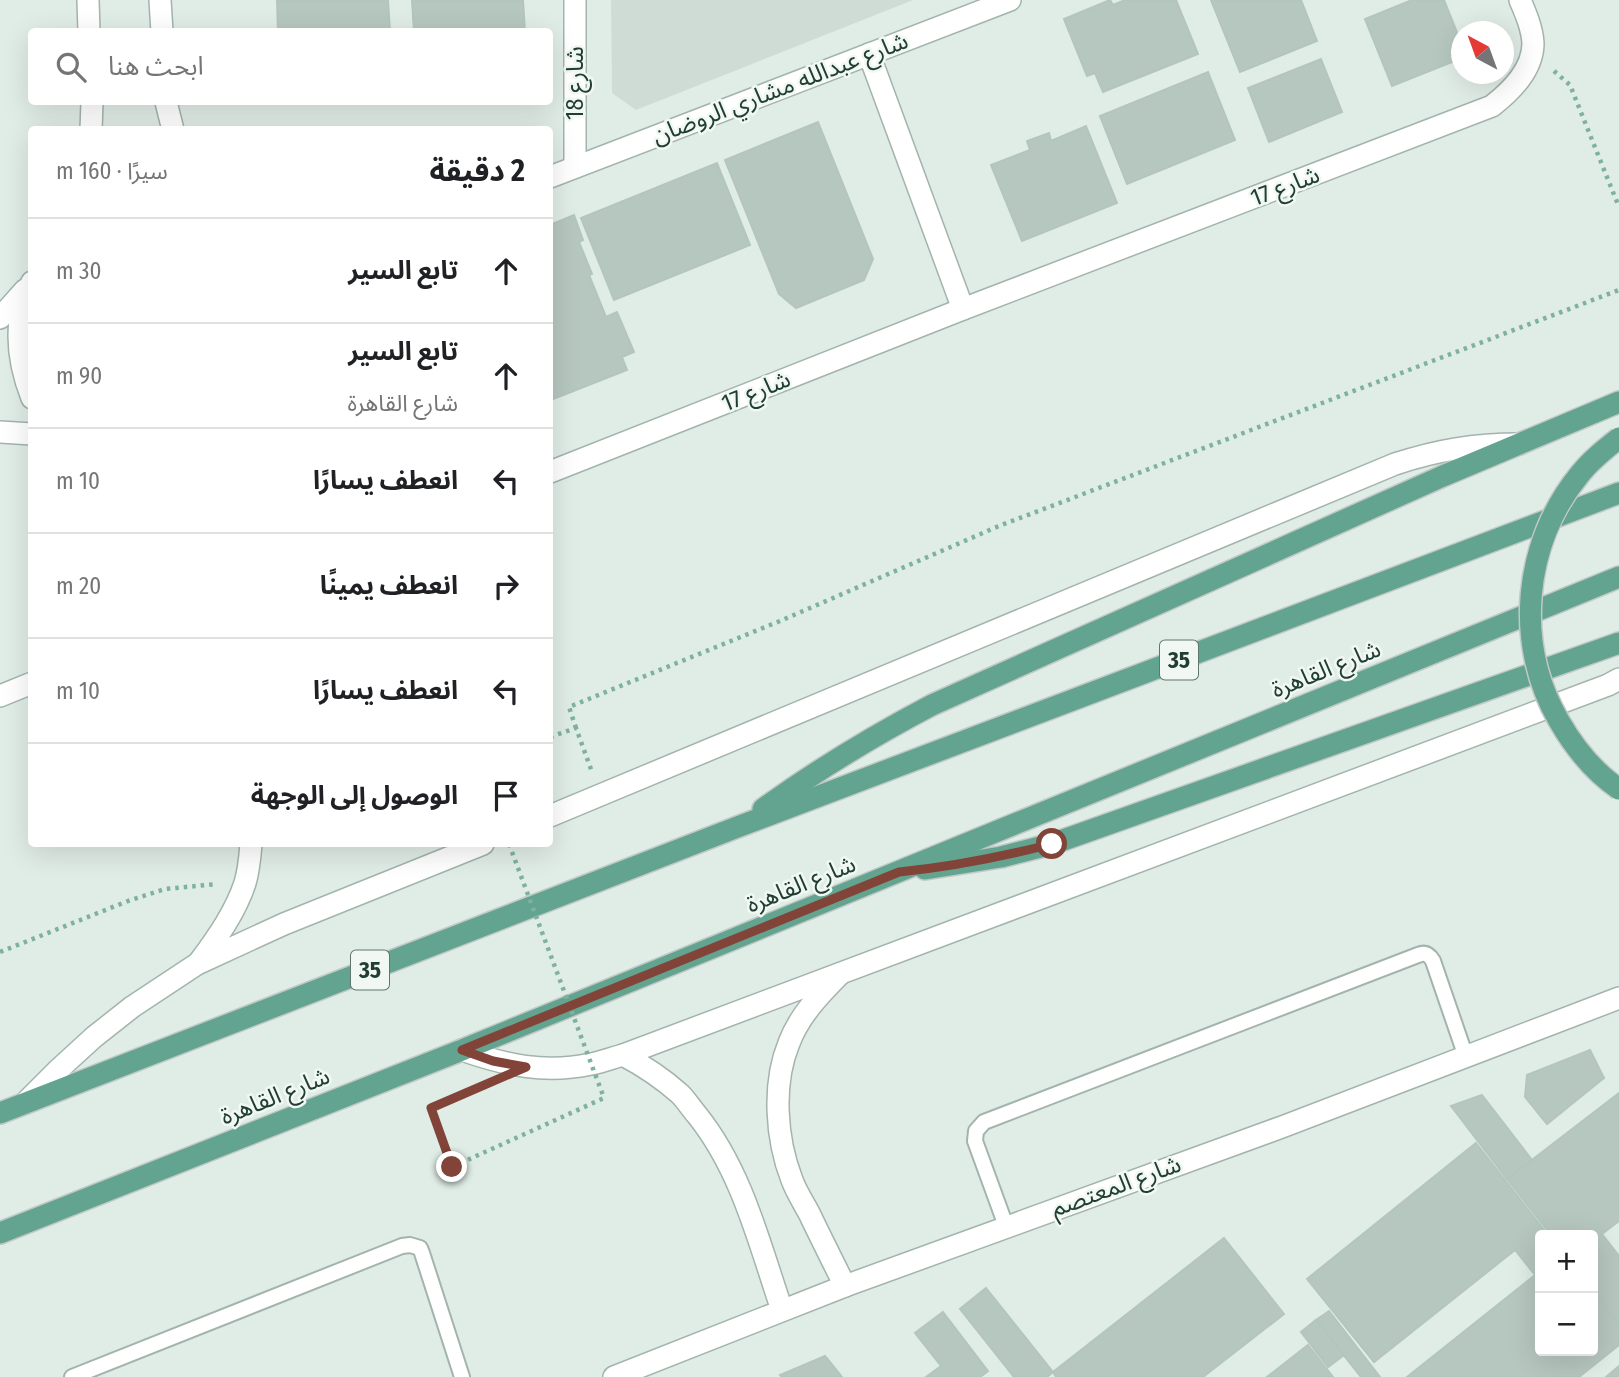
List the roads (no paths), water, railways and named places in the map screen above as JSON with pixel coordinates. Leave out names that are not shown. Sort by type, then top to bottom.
[{"type":"main road","points":[[740,826],[833,761],[932,705],[1430,481],[1619,402]]},
{"type":"main road","points":[[1619,438],[1580,474],[1547,528],[1537,557],[1531,589],[1530,620],[1533,651],[1541,682],[1553,711],[1569,738],[1589,763],[1619,789]]},
{"type":"main road","name":"35","points":[[0,1113],[740,826],[1619,493]]},
{"type":"main road","name":"شارع القاهرة","points":[[0,1233],[462,1050],[1619,577]]},
{"type":"main road","points":[[899,872],[976,862],[1052,844],[1619,643]]},
{"type":"street","points":[[88,0],[89,28]]},
{"type":"street","points":[[160,0],[162,28]]},
{"type":"street","name":"شارع 18","points":[[575,0],[575,167]]},
{"type":"street","name":"شارع عبدالله مشاري الروضان","points":[[553,176],[1010,0]]},
{"type":"street","name":"شارع 17","points":[[553,471],[963,309],[1492,106],[1514,88],[1532,53],[1530,24],[1521,0]]},
{"type":"street","points":[[869,54],[963,309]]},
{"type":"street","points":[[91,126],[92,105]]},
{"type":"street","points":[[167,105],[172,126]]},
{"type":"street","points":[[0,318],[28,286]]},
{"type":"street","points":[[28,290],[21,313],[18,342],[28,386]]},
{"type":"street","points":[[0,432],[28,434]]},
{"type":"street","points":[[553,815],[1395,464],[1456,447],[1520,444]]},
{"type":"street","points":[[462,1050],[493,1061],[526,1067],[558,1068],[591,1064],[623,1055],[1619,679]]},
{"type":"street","points":[[0,696],[28,685]]},
{"type":"street","points":[[197,964],[219,935],[245,883],[251,847]]},
{"type":"street","points":[[25,1103],[94,1037],[132,1007],[197,964],[284,924],[476,847]]},
{"type":"street","points":[[845,970],[807,1011],[789,1040],[782,1062],[779,1091],[783,1151],[792,1180],[845,1286]]},
{"type":"street","name":"شارع المعتصم","points":[[614,1377],[845,1286],[1282,1127],[1619,998]]},
{"type":"street","points":[[623,1055],[658,1076],[682,1096],[709,1129],[730,1166],[747,1205],[782,1310]]},
{"type":"lane","points":[[1006,1226],[975,1141],[976,1132],[984,1122],[1418,955],[1427,954],[1433,961],[1466,1056]]},
{"type":"lane","points":[[72,1377],[410,1245],[420,1248],[463,1377]]}]
